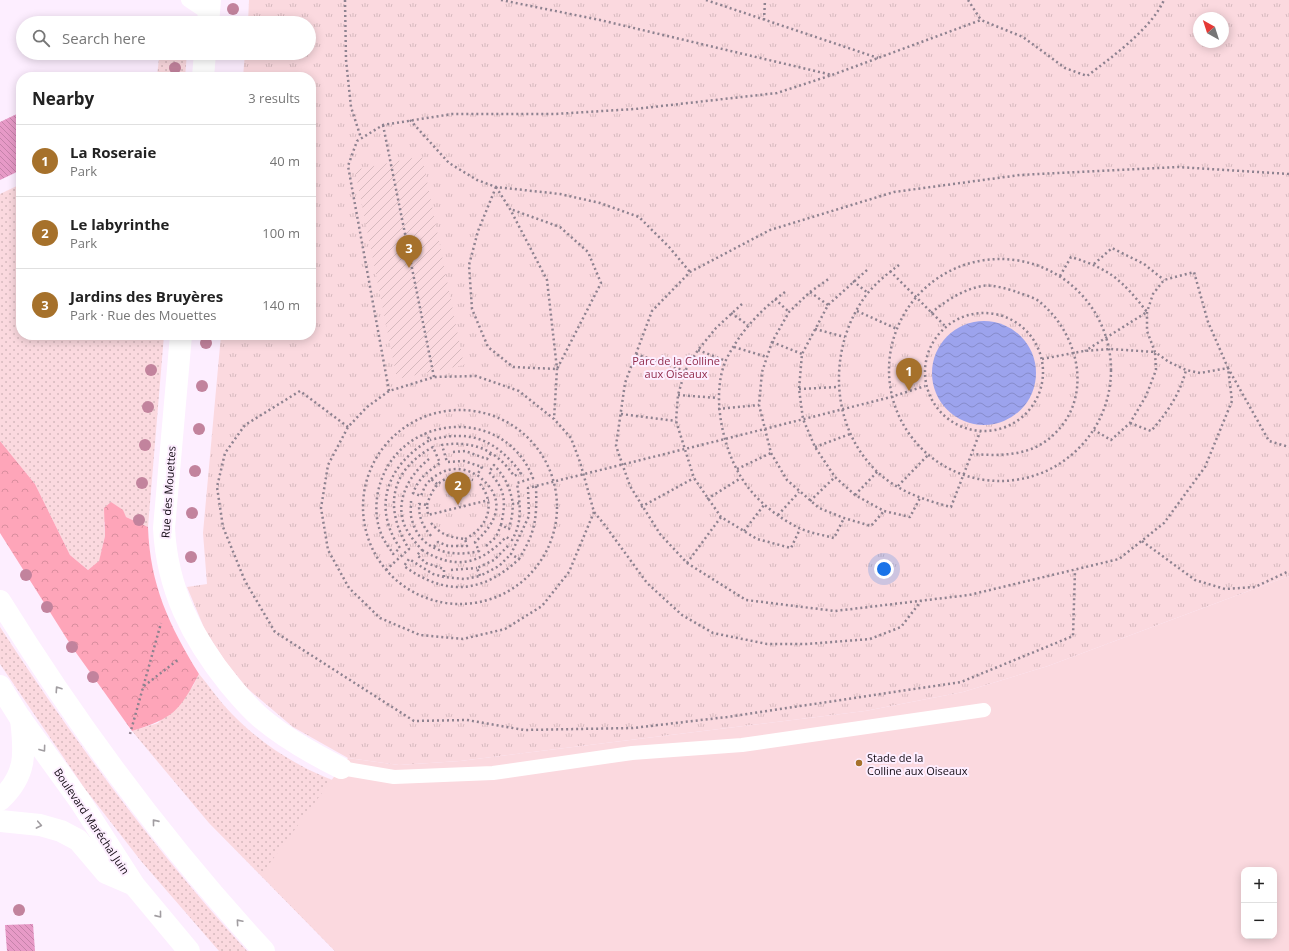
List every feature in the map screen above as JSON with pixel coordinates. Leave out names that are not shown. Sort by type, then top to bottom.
[{"type":"main road","points":[[203,72],[204,60]]},
{"type":"main road","name":"Rue des Mouettes","points":[[181,340],[164,528],[165,549],[172,582],[200,643],[212,664],[244,702],[260,718],[308,752],[341,768]]},
{"type":"main road","points":[[0,601],[80,721],[145,809],[264,951]]},
{"type":"main road","name":"Boulevard Maréchal Juin","points":[[0,686],[20,718],[80,800],[134,885],[189,951]]},
{"type":"main road","points":[[0,800],[12,788],[20,774],[24,744],[20,718]]},
{"type":"main road","points":[[0,821],[40,825],[61,831],[78,840],[106,873],[134,885]]},
{"type":"lane","points":[[188,0],[209,12]]},
{"type":"lane","points":[[341,768],[394,777],[493,773],[632,753],[742,745],[984,710]]},
{"type":"path","points":[[345,0],[346,60],[351,106],[361,138]]},
{"type":"path","points":[[501,0],[600,20],[832,75]]},
{"type":"path","points":[[706,0],[878,58]]},
{"type":"path","points":[[764,20],[765,0]]},
{"type":"path","points":[[968,0],[981,20],[1023,37],[1065,68],[1087,76],[1122,50],[1160,10],[1164,0]]},
{"type":"path","points":[[389,391],[348,166],[357,141],[361,138],[383,125],[452,114],[555,114],[643,108],[777,93],[832,75],[981,20]]},
{"type":"path","points":[[409,120],[449,163],[478,180],[496,187],[560,194],[600,203],[639,217],[669,246],[690,272]]},
{"type":"path","points":[[383,125],[434,378]]},
{"type":"path","points":[[1228,368],[1232,401],[1205,467],[1164,523],[1119,559],[970,595],[835,611],[746,600],[687,563],[660,534],[630,486],[616,446],[625,383],[652,311],[690,272],[770,230],[894,192],[1020,175],[1170,168],[1289,174]]},
{"type":"path","points":[[496,187],[510,209],[547,280],[557,369],[554,419]]},
{"type":"path","points":[[496,187],[478,231],[469,266],[472,309],[488,347],[513,367],[557,369]]},
{"type":"path","points":[[510,209],[560,227],[588,252],[601,283],[557,369]]},
{"type":"path","points":[[1094,264],[1112,248],[1144,264],[1164,280]]},
{"type":"path","points":[[1060,276],[1070,257],[1094,264],[1116,276],[1130,290],[1147,312]]},
{"type":"path","points":[[992,259],[1013,259],[1031,263],[1060,276],[1088,301],[1099,318],[1107,338],[1110,350],[1110,389],[1107,403],[1094,430],[1076,452],[1061,464],[1043,473],[1025,479],[1006,482],[984,481],[964,476],[947,469],[928,455],[908,433],[899,418],[891,397],[889,380],[889,358],[897,329],[906,311],[916,298],[936,279],[958,267],[992,259]]},
{"type":"path","points":[[899,265],[890,271],[868,293],[857,311],[845,336],[838,387],[842,409],[850,434],[864,456],[887,480],[920,498],[951,507],[973,454],[980,432]]},
{"type":"path","points":[[867,270],[828,305],[802,354],[798,389],[802,419],[815,447],[835,477],[855,495],[884,511],[910,517],[920,498]]},
{"type":"path","points":[[890,271],[945,326]]},
{"type":"path","points":[[1094,430],[1111,440],[1130,423],[1146,396],[1156,370],[1155,352],[1147,331],[1147,312],[1153,294],[1164,280],[1194,272],[1208,322],[1228,368],[1269,441],[1289,447]]},
{"type":"path","points":[[830,278],[810,292],[789,312],[772,342],[762,372],[759,405],[771,453],[787,480],[799,492],[819,508],[844,518],[871,526],[884,511]]},
{"type":"path","points":[[853,281],[868,293]]},
{"type":"path","points":[[931,313],[961,292],[983,285],[1009,289],[1038,301],[1062,325],[1075,353],[1078,388],[1068,418],[1046,441],[1023,452],[996,456],[973,454]]},
{"type":"path","points":[[785,292],[775,299],[748,325],[726,361],[718,398],[718,409],[725,439],[741,478],[764,505],[778,515],[800,529],[834,538],[844,518]]},
{"type":"path","points":[[810,292],[828,305]]},
{"type":"path","points":[[775,299],[789,312]]},
{"type":"path","points":[[742,304],[731,313],[698,350],[685,371],[678,394],[676,422],[694,478],[707,499],[721,517],[757,538],[791,548],[800,529]]},
{"type":"path","points":[[857,311],[897,329]]},
{"type":"path","points":[[983,312],[1003,315],[1021,325],[1034,340],[1042,359],[1043,381],[1036,402],[1021,418],[1002,429],[980,432],[961,428],[945,418],[933,403],[925,386],[924,370],[927,353],[934,339],[945,326],[963,316],[983,312]]},
{"type":"path","points":[[1084,351],[1147,312]]},
{"type":"path","points":[[731,313],[748,325]]},
{"type":"path","points":[[815,329],[845,336]]},
{"type":"path","points":[[772,342],[802,354]]},
{"type":"path","points":[[734,347],[767,357]]},
{"type":"path","points":[[698,350],[726,361]]},
{"type":"path","points":[[1042,359],[1084,351],[1110,350],[1155,352],[1186,370],[1200,373],[1228,368]]},
{"type":"path","points":[[636,354],[685,371]]},
{"type":"path","points":[[1130,423],[1152,431],[1168,412],[1182,384],[1186,370]]},
{"type":"path","points":[[594,512],[569,572],[542,606],[505,629],[463,639],[420,635],[380,618],[348,588],[328,550],[321,508],[328,465],[348,427],[367,407],[389,391],[434,378],[476,376],[519,391],[554,419],[571,438],[594,512],[647,583],[682,615],[713,633],[767,644],[807,644],[870,638],[902,627],[921,601]]},
{"type":"path","points":[[536,486],[537,515],[534,531],[519,559],[506,571],[488,582],[469,587],[450,587],[434,583],[404,566],[409,559],[428,571],[444,577],[465,579],[480,576],[499,566],[512,554],[529,516],[528,488],[891,397],[925,386]]},
{"type":"path","points":[[798,389],[838,387]]},
{"type":"path","points":[[348,427],[300,391],[245,425],[225,453],[216,487],[223,526],[246,581],[275,632],[414,721],[467,720],[524,730],[633,728],[727,717],[961,682],[1073,636],[1075,570]]},
{"type":"path","points":[[678,394],[718,398]]},
{"type":"path","points":[[718,409],[759,405]]},
{"type":"path","points":[[464,410],[494,416],[521,431],[542,454],[554,482],[557,512],[551,541],[536,567],[514,588],[487,600],[458,604],[428,599],[402,585],[386,570],[367,536],[363,506],[368,475],[383,448],[405,426],[433,413],[464,410]]},
{"type":"path","points":[[620,414],[676,422]]},
{"type":"path","points":[[429,459],[419,467],[410,478],[404,492],[401,509],[404,524],[422,550],[434,558],[450,562],[465,563],[479,558],[495,548],[506,537],[512,540],[517,531],[521,517],[517,483],[533,478],[528,465],[517,451],[502,440],[484,430],[463,426],[443,427],[425,433],[408,443],[399,452],[382,476],[377,499],[376,517],[382,536],[393,554],[400,548],[391,535],[386,518],[386,498],[392,477],[404,459],[430,440],[446,436],[481,438],[509,457],[521,473],[514,476],[506,463],[491,453],[469,444],[455,443],[442,445],[447,462],[473,463],[482,468],[477,475]]},
{"type":"path","points":[[425,433],[430,440]]},
{"type":"path","points":[[815,447],[850,434]]},
{"type":"path","points":[[386,570],[409,549],[394,520],[393,504],[397,483],[408,466],[421,454],[433,447],[440,463],[424,473],[413,493],[421,496],[425,486],[431,479],[451,468],[466,469],[486,481],[497,503],[495,517],[488,530],[475,542],[479,551],[465,555],[449,554],[433,548],[420,535],[412,520],[411,501]]},
{"type":"path","points":[[453,452],[465,451],[487,460],[491,453]]},
{"type":"path","points":[[737,468],[771,453]]},
{"type":"path","points":[[898,486],[928,455]]},
{"type":"path","points":[[486,546],[496,537],[501,525],[504,510],[504,497],[499,482],[489,472],[494,465],[503,475],[510,488],[513,504],[509,529],[501,525]]},
{"type":"path","points":[[855,495],[878,471]]},
{"type":"path","points":[[473,480],[462,476],[450,477],[437,484],[431,493],[426,506],[428,515],[488,500]]},
{"type":"path","points":[[810,501],[835,477]]},
{"type":"path","points":[[642,507],[694,478]]},
{"type":"path","points":[[707,499],[741,478]]},
{"type":"path","points":[[431,479],[437,484]]},
{"type":"path","points":[[431,523],[439,532],[450,538],[465,539],[475,533],[483,524],[488,513],[486,491],[480,484]]},
{"type":"path","points":[[778,515],[799,492]]},
{"type":"path","points":[[513,504],[520,503]]},
{"type":"path","points":[[426,506],[419,504],[419,516],[423,526],[431,536]]},
{"type":"path","points":[[744,531],[764,505]]},
{"type":"path","points":[[687,563],[721,517]]},
{"type":"path","points":[[433,548],[438,542],[448,546],[467,546],[465,539]]},
{"type":"path","points":[[1142,541],[1195,580],[1225,589],[1255,587],[1289,571]]},
{"type":"path","points":[[451,570],[477,568],[494,560],[508,546]]},
{"type":"path","points":[[422,550],[417,556],[426,563],[444,569],[444,577]]},
{"type":"path","points":[[512,554],[519,559]]},
{"type":"path","points":[[477,568],[480,576]]},
{"type":"path","points":[[130,734],[162,619]]},
{"type":"path","points":[[143,686],[200,643]]},
{"type":"green space","name":"Parc de la Colline aux Oiseaux","points":[[249,0],[1289,0],[1289,576],[1048,666],[963,692],[865,711],[460,761],[399,765],[348,758],[293,727],[247,688],[225,661],[205,630],[187,587],[207,584],[203,533],[221,340],[316,340],[316,72],[243,72],[244,60],[316,60],[316,16],[248,16]]},
{"type":"green space","points":[[159,60],[186,60],[185,72],[158,72]]},
{"type":"green space","points":[[422,156],[464,365],[397,379],[355,170]]},
{"type":"green space","points":[[16,186],[16,340],[164,340],[148,527],[126,517],[104,522],[105,536],[99,562],[88,570],[70,555],[35,484],[0,441],[0,194]]},
{"type":"green space","points":[[0,441],[35,484],[70,555],[88,570],[99,561],[105,536],[104,508],[111,502],[123,510],[126,517],[148,527],[153,568],[163,604],[179,639],[199,674],[180,705],[166,717],[132,731],[72,647],[0,533]]},
{"type":"green space","name":"Stade de la Colline aux Oiseaux","points":[[1289,576],[1289,951],[335,951],[261,875],[348,758],[399,765],[460,761],[865,711],[963,692],[1048,666]]},
{"type":"green space","points":[[0,627],[57,712],[117,794],[180,874],[247,951],[219,951],[141,861],[85,789],[0,664]]},
{"type":"green space","points":[[199,674],[232,714],[258,738],[303,767],[352,787],[335,951],[209,823],[132,731],[158,723],[193,686]]},
{"type":"water","points":[[984,321],[1004,325],[1021,336],[1032,353],[1036,373],[1032,393],[1021,410],[1004,421],[984,425],[964,421],[947,410],[936,393],[932,373],[936,353],[947,336],[964,325]]},
{"type":"building","points":[[16,114],[16,172],[0,180],[0,122]]},
{"type":"building","points":[[33,924],[35,951],[7,951],[5,925]]},
{"type":"place","name":"Jardins des Bruyères","points":[[409,268]]},
{"type":"place","name":"La Roseraie","points":[[909,391]]},
{"type":"place","name":"Le labyrinthe","points":[[458,505]]},
{"type":"place","name":"Stade de la Colline aux Oiseaux","points":[[859,763]]}]
